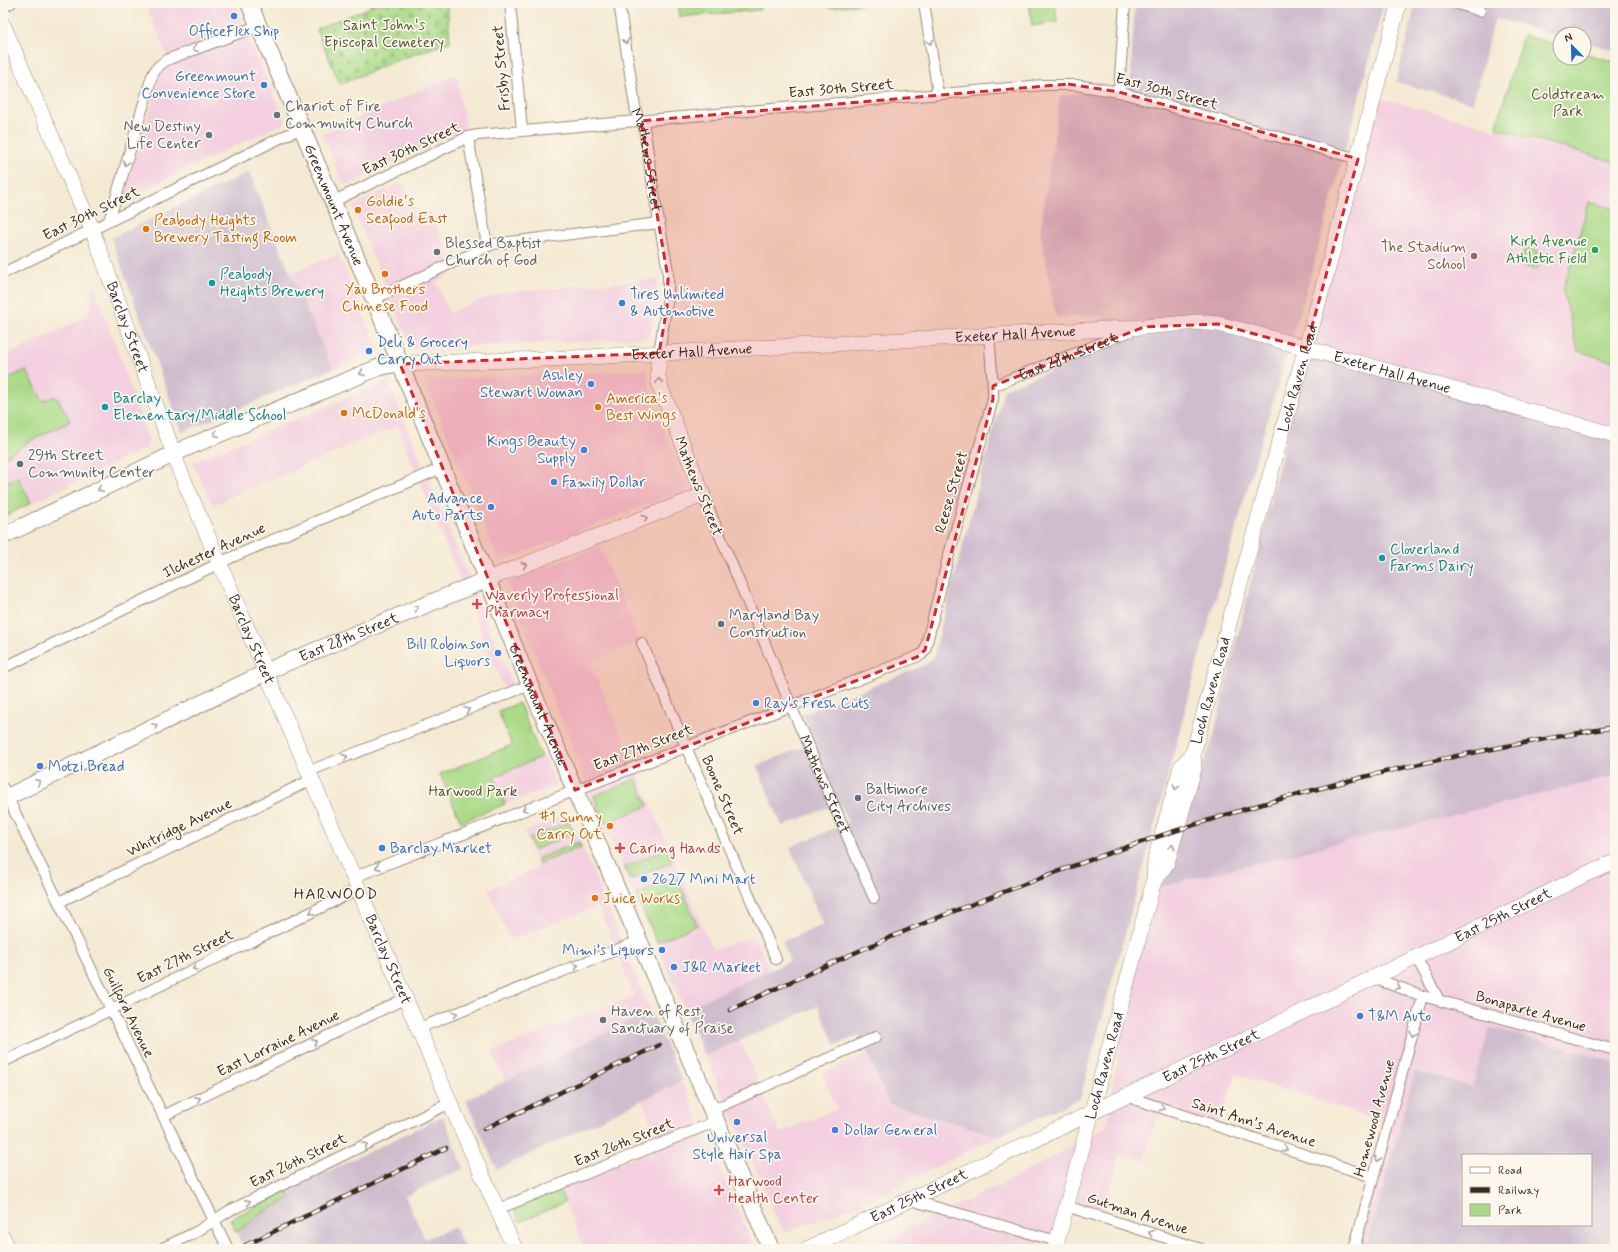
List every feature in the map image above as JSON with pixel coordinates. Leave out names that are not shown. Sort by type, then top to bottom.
[{"type":"main road","name":"Greenmount Avenue","points":[[249,3],[374,299],[530,685],[771,1249]]},
{"type":"main road","points":[[3,536],[211,436],[376,368],[400,364]]},
{"type":"main road","name":"East 28th Street","points":[[5,795],[266,672],[341,639],[488,579]]},
{"type":"street","points":[[3,7],[11,3]]},
{"type":"street","name":"Frisby Street","points":[[510,3],[522,130]]},
{"type":"street","name":"Mathews Street","points":[[619,3],[636,112],[641,121],[645,134],[668,271],[669,287],[667,308],[659,353],[658,377],[660,386],[790,706],[874,898]]},
{"type":"street","points":[[924,3],[938,94]]},
{"type":"street","points":[[1119,92],[1125,3]]},
{"type":"street","name":"Loch Raven Road","points":[[1056,1245],[1154,881],[1167,863],[1194,769],[1193,753],[1358,159],[1399,3]]},
{"type":"street","points":[[1455,3],[1480,11]]},
{"type":"street","name":"Barclay Street","points":[[3,25],[92,229],[173,454],[450,1103],[515,1249]]},
{"type":"street","points":[[109,221],[155,69],[169,59],[258,26]]},
{"type":"street","name":"East 30th Street","points":[[332,202],[468,137],[522,130],[641,121],[1043,85],[1068,84],[1119,92],[1358,159]]},
{"type":"street","name":"East 30th Street","points":[[3,273],[301,128]]},
{"type":"street","points":[[468,137],[487,245]]},
{"type":"street","points":[[374,299],[487,245],[659,223]]},
{"type":"street","name":"Exeter Hall Avenue","points":[[400,364],[659,353],[988,334],[1144,327],[1197,322],[1218,324],[1615,435]]},
{"type":"street","name":"East 28th Street","points":[[993,386],[1144,327]]},
{"type":"street","name":"Reese Street","points":[[921,655],[925,650],[950,551],[992,400],[993,386],[988,334]]},
{"type":"street","name":"Ilchester Avenue","points":[[3,668],[219,563],[442,468]]},
{"type":"street","name":"East 28th Street","points":[[488,579],[703,495]]},
{"type":"street","name":"Boone Street","points":[[642,643],[776,959]]},
{"type":"street","name":"East 27th Street","points":[[3,1062],[111,1010],[357,883],[575,790],[921,655]]},
{"type":"street","name":"Whitridge Avenue","points":[[59,902],[311,775],[530,685]]},
{"type":"street","name":"Guilford Avenue","points":[[5,795],[59,902],[228,1249]]},
{"type":"street","name":"East 25th Street","points":[[807,1249],[1416,958],[1586,874],[1615,862]]},
{"type":"street","points":[[419,1028],[639,941]]},
{"type":"street","points":[[1416,958],[1439,1000]]},
{"type":"street","name":"Bonaparte Avenue","points":[[1373,978],[1423,996],[1615,1050]]},
{"type":"street","name":"Homewood Avenue","points":[[1354,1249],[1423,996]]},
{"type":"street","name":"East Lorraine Avenue","points":[[163,1116],[406,998]]},
{"type":"street","name":"East 26th Street","points":[[498,1209],[714,1116],[876,1037]]},
{"type":"street","name":"Saint Ann's Avenue","points":[[1125,1096],[1373,1177]]},
{"type":"street","name":"East 26th Street","points":[[161,1249],[196,1232],[236,1207],[450,1103]]},
{"type":"street","points":[[910,1200],[1056,1245]]},
{"type":"street","name":"Gutman Avenue","points":[[1066,1206],[1201,1249]]},
{"type":"street","points":[[3,1238],[8,1249]]},
{"type":"highlighted area","points":[[1068,84],[1119,92],[1358,159],[1306,348],[1218,324],[1144,327],[993,386],[993,399],[925,650],[917,657],[575,790],[400,364],[659,353],[667,308],[668,278],[641,121]]},
{"type":"shaded area","points":[[145,3],[235,3],[285,122],[125,198],[123,197],[162,69],[171,65]]},
{"type":"shaded area","points":[[1135,3],[1384,3],[1308,285],[1266,424],[1200,654],[1080,1098],[999,1136],[889,1104],[860,1035],[835,1045],[818,1006],[705,1056],[685,1009],[790,961],[782,942],[823,925],[790,847],[848,823],[840,803],[782,826],[757,766],[815,742],[803,714],[925,665],[933,658],[1004,389],[1106,350],[1104,316],[1056,317],[1040,231],[1060,96],[1083,92],[1129,100]]},
{"type":"shaded area","points":[[1416,3],[1615,3],[1615,50],[1592,44],[1592,26],[1552,26],[1552,34],[1495,18],[1473,103],[1396,82]]},
{"type":"shaded area","points":[[456,74],[466,128],[347,185],[344,184],[322,134]]},
{"type":"shaded area","name":"The Stadium School","points":[[1376,97],[1615,162],[1615,438],[1307,350]]},
{"type":"shaded area","points":[[249,172],[290,273],[333,369],[182,432],[111,238]]},
{"type":"shaded area","points":[[403,182],[419,213],[431,211],[453,272],[436,282],[449,313],[499,293],[657,279],[658,302],[649,338],[412,349],[352,206]]},
{"type":"shaded area","points":[[338,254],[378,350],[333,369],[290,273]]},
{"type":"shaded area","points":[[94,285],[149,440],[146,448],[3,517],[3,357],[88,316]]},
{"type":"shaded area","points":[[1307,350],[1615,438],[1615,776],[1155,888],[1213,739]]},
{"type":"shaded area","points":[[647,370],[651,400],[688,489],[499,562],[425,380]]},
{"type":"shaded area","points":[[388,381],[513,686],[504,688],[397,426],[212,505],[193,462]]},
{"type":"shaded area","points":[[600,547],[640,642],[590,662],[713,950],[754,935],[770,970],[685,1009],[591,795],[507,583]]},
{"type":"shaded area","points":[[545,756],[556,785],[505,804],[493,777]]},
{"type":"shaded area","points":[[1615,776],[1615,1062],[1490,1027],[1472,1087],[1415,1071],[1366,1249],[1355,1249],[1390,1124],[1236,1074],[1217,1127],[1161,1107],[1143,1161],[1120,1154],[1101,1221],[1068,1210],[1059,1249],[867,1249],[1016,1177],[1107,1127],[1127,989],[1155,888]]},
{"type":"shaded area","points":[[568,813],[651,1011],[505,1081],[492,1052],[634,996],[598,906],[510,940],[488,889],[538,868],[524,832]]},
{"type":"shaded area","points":[[651,1011],[682,1081],[497,1170],[466,1100]]},
{"type":"shaded area","points":[[1490,1027],[1615,1062],[1615,1249],[1366,1249],[1415,1071],[1472,1087]]},
{"type":"shaded area","points":[[740,1040],[780,1133],[837,1109],[822,1073],[868,1054],[889,1104],[999,1136],[861,1204],[784,1233],[705,1056]]},
{"type":"shaded area","points":[[682,1081],[754,1248],[585,1249],[558,1188],[661,1147],[642,1100]]},
{"type":"shaded area","points":[[443,1116],[464,1168],[405,1196],[425,1239],[455,1227],[465,1249],[244,1249],[236,1232],[249,1224],[258,1215],[290,1198],[287,1191]]},
{"type":"green space","name":"Saint John's Episcopal Cemetery","points":[[369,3],[447,3],[450,42],[398,60],[340,84],[317,31],[318,28],[371,7]]},
{"type":"green space","points":[[678,3],[762,3],[760,10],[680,17]]},
{"type":"green space","points":[[828,3],[871,3],[828,8]]},
{"type":"green space","points":[[1029,3],[1055,3],[1057,22],[1032,26]]},
{"type":"green space","name":"Coldstream Park","points":[[1523,35],[1552,44],[1552,66],[1592,66],[1592,55],[1615,62],[1615,162],[1496,128]]},
{"type":"green space","name":"Kirk Avenue Athletic Field","points":[[1589,202],[1615,209],[1615,362],[1578,351],[1563,290]]},
{"type":"green space","points":[[1525,248],[1542,253],[1537,270],[1520,265]]},
{"type":"green space","points":[[26,370],[43,401],[55,396],[69,419],[69,422],[30,441],[3,458],[3,381]]},
{"type":"green space","points":[[18,477],[31,503],[3,517],[3,484]]},
{"type":"green space","name":"Harwood Park","points":[[519,703],[541,757],[494,777],[505,804],[461,822],[440,774],[512,745],[498,711]]},
{"type":"green space","points":[[636,779],[648,806],[605,823],[594,796]]},
{"type":"green space","points":[[569,822],[574,833],[534,850],[529,839]]},
{"type":"green space","points":[[579,842],[581,847],[539,864],[537,859]]},
{"type":"green space","points":[[667,849],[672,862],[630,880],[625,867]]},
{"type":"green space","points":[[677,877],[697,925],[657,942],[636,895]]},
{"type":"green space","points":[[558,1188],[565,1202],[520,1222],[514,1208]]},
{"type":"green space","points":[[287,1191],[290,1198],[258,1215],[249,1224],[236,1232],[230,1219]]},
{"type":"railway","points":[[730,1010],[909,929],[1108,853],[1202,822],[1344,782],[1445,758],[1615,727]]},
{"type":"railway","points":[[484,1129],[659,1045]]},
{"type":"railway","points":[[246,1245],[446,1148]]},
{"type":"place","name":"OfficeFlex Ship","points":[[234,16]]},
{"type":"place","name":"Greenmount Convenience Store","points":[[264,85]]},
{"type":"place","name":"Chariot of Fire Community Church","points":[[277,115]]},
{"type":"place","name":"New Destiny Life Center","points":[[209,135]]},
{"type":"place","name":"Goldie's Seafood East","points":[[358,210]]},
{"type":"place","name":"Peabody Heights Brewery Tasting Room","points":[[146,229]]},
{"type":"place","name":"Kirk Avenue Athletic Field","points":[[1595,250]]},
{"type":"place","name":"Blessed Baptist Church of God","points":[[437,252]]},
{"type":"place","name":"The Stadium School","points":[[1474,256]]},
{"type":"place","name":"Yau Brothers Chinese Food","points":[[385,274]]},
{"type":"place","name":"Peabody Heights Brewery","points":[[212,283]]},
{"type":"place","name":"Tires Unlimited & Automotive","points":[[622,303]]},
{"type":"place","name":"Deli & Grocery Carry Out","points":[[369,351]]},
{"type":"place","name":"Ashley Stewart Woman","points":[[591,384]]},
{"type":"place","name":"Barclay Elementary/Middle School","points":[[105,407]]},
{"type":"place","name":"America's Best Wings","points":[[598,407]]},
{"type":"place","name":"McDonald's","points":[[344,413]]},
{"type":"place","name":"Kings Beauty Supply","points":[[584,450]]},
{"type":"place","name":"29th Street Community Center","points":[[20,464]]},
{"type":"place","name":"Family Dollar","points":[[554,482]]},
{"type":"place","name":"Advance Auto Parts","points":[[491,507]]},
{"type":"place","name":"Cloverland Farms Dairy","points":[[1382,558]]},
{"type":"place","name":"Waverly Professional Pharmacy","points":[[477,604]]},
{"type":"place","name":"Maryland Bay Construction","points":[[721,624]]},
{"type":"place","name":"Bill Robinson Liquors","points":[[498,653]]},
{"type":"place","name":"Ray's Fresh Cuts","points":[[756,703]]},
{"type":"place","name":"Motzi Bread","points":[[40,766]]},
{"type":"place","name":"Baltimore City Archives","points":[[858,798]]},
{"type":"place","name":"#1 Sunny Carry Out","points":[[610,826]]},
{"type":"place","name":"Barclay Market","points":[[382,848]]},
{"type":"place","name":"Caring Hands","points":[[620,848]]},
{"type":"place","name":"2627 Mini Mart","points":[[644,879]]},
{"type":"place","name":"Juice Works","points":[[595,898]]},
{"type":"place","name":"Mimi’s Liquors","points":[[662,950]]},
{"type":"place","name":"J&R Market","points":[[674,967]]},
{"type":"place","name":"T&M Auto","points":[[1360,1016]]},
{"type":"place","name":"Haven of Rest, Sanctuary of Praise","points":[[603,1020]]},
{"type":"place","name":"Universal Style Hair Spa","points":[[737,1122]]},
{"type":"place","name":"Dollar General","points":[[835,1130]]},
{"type":"place","name":"Harwood Health Center","points":[[719,1190]]},
{"type":"district","name":"HARWOOD","points":[[336,893]]}]
